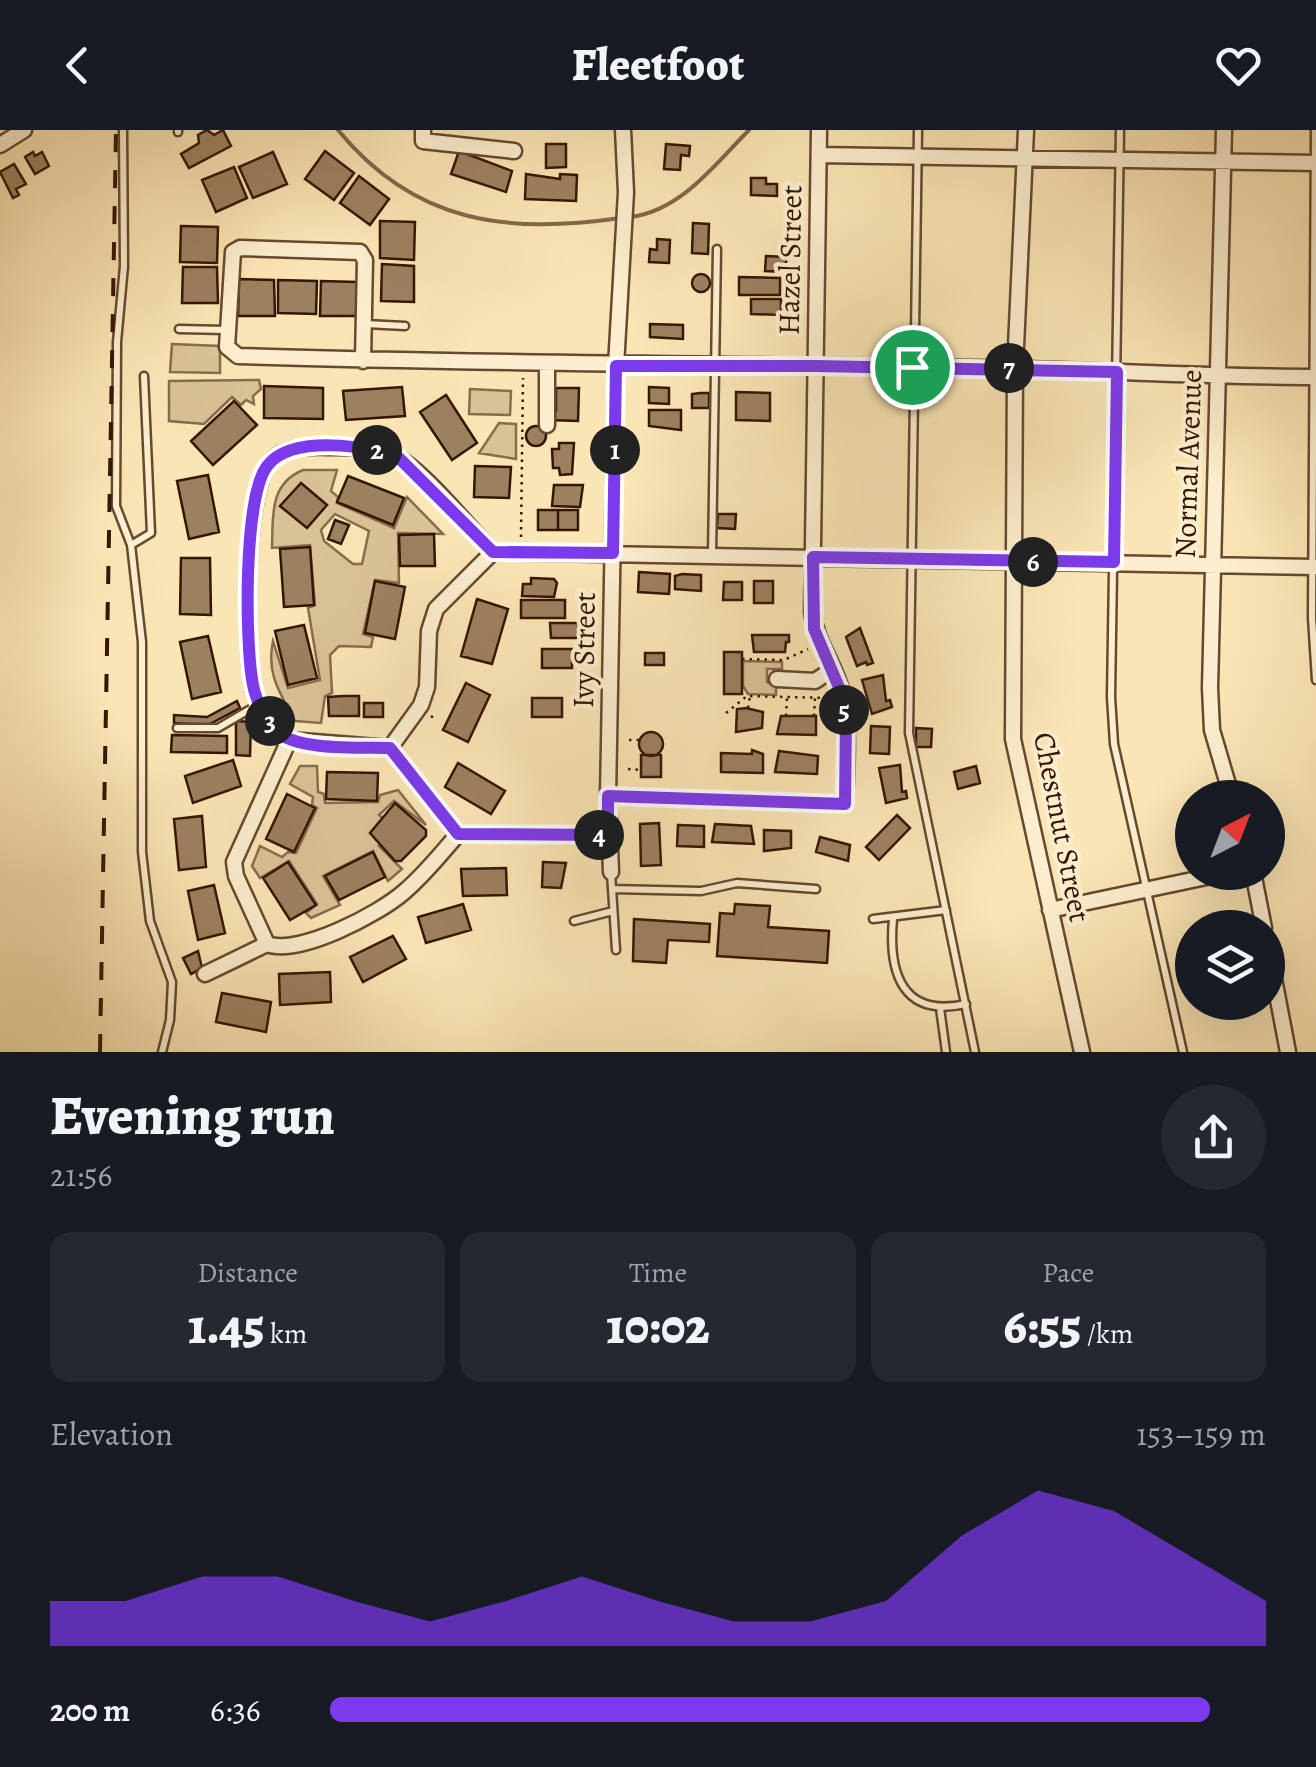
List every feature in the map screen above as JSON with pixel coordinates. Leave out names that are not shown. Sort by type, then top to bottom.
[{"type":"street","points":[[0,144],[24,130]]},
{"type":"street","name":"Ivy Street","points":[[610,872],[616,366],[626,192],[623,130]]},
{"type":"street","name":"Hazel Street","points":[[608,796],[845,804],[846,720],[832,670],[814,629],[819,130]]},
{"type":"street","name":"Chestnut Street","points":[[1026,130],[1015,368],[1017,562],[1013,740],[1082,1052]]},
{"type":"street","name":"Normal Avenue","points":[[1224,130],[1212,562],[1212,730],[1227,780]]},
{"type":"street","points":[[423,135],[514,151]]},
{"type":"street","points":[[819,155],[1315,163]]},
{"type":"street","points":[[363,360],[365,260],[360,252],[240,248],[233,252],[227,346],[238,356],[363,360],[520,372],[547,366],[816,366],[1315,377]]},
{"type":"street","points":[[547,366],[547,425]]},
{"type":"street","points":[[458,834],[390,748],[289,740],[278,732],[259,704],[250,663],[252,506],[261,474],[278,456],[300,447],[357,447],[399,458],[493,552],[1212,562],[1314,567]]},
{"type":"street","points":[[390,748],[421,705],[427,687],[429,631],[436,609],[493,552]]},
{"type":"street","points":[[777,679],[816,681],[832,670]]},
{"type":"street","points":[[267,944],[234,862],[289,740]]},
{"type":"street","points":[[205,974],[267,944],[285,949],[297,946],[373,913],[411,886],[458,834],[608,835]]},
{"type":"street","points":[[1050,910],[1175,885]]},
{"type":"street","points":[[1282,1020],[1288,1052]]},
{"type":"lane","points":[[123,130],[124,266],[118,342],[116,506],[131,545],[142,642],[142,852],[150,920],[172,982],[170,1020],[162,1052]]},
{"type":"lane","points":[[918,130],[909,732],[976,1052]]},
{"type":"lane","points":[[1120,130],[1111,697],[1114,744],[1183,1052]]},
{"type":"lane","points":[[1316,130],[1316,680]]},
{"type":"lane","points":[[712,555],[717,249]]},
{"type":"lane","points":[[364,324],[405,326]]},
{"type":"lane","points":[[179,329],[228,330]]},
{"type":"lane","points":[[131,545],[151,533],[144,376]]},
{"type":"lane","points":[[177,728],[218,728],[259,704]]},
{"type":"lane","points":[[610,872],[616,950]]},
{"type":"lane","points":[[612,889],[701,892],[737,883],[816,889]]},
{"type":"lane","points":[[873,919],[946,910]]},
{"type":"lane","points":[[574,921],[614,911]]},
{"type":"lane","points":[[893,919],[894,956],[900,980],[910,996],[922,1006],[966,1004]]},
{"type":"lane","points":[[940,1008],[946,1052]]},
{"type":"path","points":[[520,372],[521,538]]},
{"type":"path","points":[[742,659],[778,660],[808,649]]},
{"type":"path","points":[[764,652],[764,660]]},
{"type":"path","points":[[777,652],[778,660]]},
{"type":"path","points":[[742,689],[748,696],[748,708]]},
{"type":"path","points":[[726,713],[748,696],[830,698]]},
{"type":"path","points":[[786,716],[787,697]]},
{"type":"path","points":[[814,716],[815,697]]},
{"type":"path","points":[[629,740],[641,740]]},
{"type":"path","points":[[628,770],[641,770]]},
{"type":"shaded area","points":[[172,344],[220,346],[220,373],[170,372]]},
{"type":"shaded area","points":[[259,380],[261,389],[253,396],[254,404],[246,400],[241,405],[232,397],[204,424],[169,421],[169,381]]},
{"type":"shaded area","points":[[470,389],[511,391],[510,415],[469,414]]},
{"type":"shaded area","points":[[499,423],[516,424],[516,459],[479,453]]},
{"type":"shaded area","points":[[303,470],[337,470],[331,491],[338,497],[337,503],[394,528],[407,497],[443,534],[398,533],[399,583],[375,580],[363,634],[373,637],[371,647],[339,646],[330,655],[332,693],[325,696],[321,723],[295,721],[276,683],[271,663],[273,641],[288,688],[320,680],[308,608],[315,605],[310,545],[272,548],[275,502],[292,476]],"holes":[[[335,514],[369,531],[362,564],[353,564],[324,541],[321,530]]]},
{"type":"shaded area","points":[[743,661],[782,662],[782,669],[767,669],[767,682],[776,687],[776,695],[748,694],[743,686]]},
{"type":"shaded area","points":[[300,766],[317,766],[318,792],[324,794],[325,803],[378,802],[380,795],[398,790],[426,825],[394,801],[379,815],[384,819],[384,845],[379,846],[402,869],[388,881],[373,851],[323,876],[340,905],[311,918],[306,913],[317,904],[289,861],[260,878],[252,866],[260,846],[282,857],[288,852],[296,853],[317,808],[312,805],[313,797],[290,784]]},
{"type":"building","points":[[207,130],[214,135],[223,130],[231,146],[189,168],[181,154],[199,143],[198,135]]},
{"type":"building","points":[[546,144],[566,144],[566,167],[546,168]]},
{"type":"building","points":[[666,144],[690,146],[689,156],[681,155],[680,170],[664,169]]},
{"type":"building","points":[[325,151],[354,173],[334,200],[305,179]]},
{"type":"building","points":[[459,151],[512,171],[506,192],[451,174]]},
{"type":"building","points":[[33,152],[35,156],[42,152],[49,166],[35,174],[25,157]]},
{"type":"building","points":[[273,152],[287,184],[253,198],[239,167]]},
{"type":"building","points":[[14,164],[26,184],[16,189],[19,195],[13,198],[0,172]]},
{"type":"building","points":[[234,167],[247,198],[216,212],[202,180]]},
{"type":"building","points":[[526,174],[560,179],[560,174],[577,175],[576,201],[525,199]]},
{"type":"building","points":[[359,176],[389,199],[370,225],[340,203]]},
{"type":"building","points":[[751,178],[766,178],[766,184],[777,184],[777,196],[751,195]]},
{"type":"building","points":[[380,221],[415,222],[414,260],[380,258]]},
{"type":"building","points":[[693,223],[709,224],[708,254],[692,253]]},
{"type":"building","points":[[181,226],[218,227],[217,263],[180,262]]},
{"type":"building","points":[[657,239],[670,240],[669,263],[649,262],[650,249],[657,250]]},
{"type":"building","points":[[766,256],[787,257],[784,272],[765,271]]},
{"type":"building","points":[[382,264],[414,266],[414,302],[381,301]]},
{"type":"building","points":[[183,267],[217,267],[218,303],[182,303]]},
{"type":"building","points":[[701,274],[710,283],[701,292],[692,283]]},
{"type":"building","points":[[739,277],[780,278],[780,295],[739,295]]},
{"type":"building","points":[[239,279],[274,280],[275,316],[238,316]]},
{"type":"building","points":[[278,280],[317,281],[316,314],[278,313]]},
{"type":"building","points":[[321,281],[357,282],[356,316],[320,316]]},
{"type":"building","points":[[751,299],[781,299],[781,315],[751,314]]},
{"type":"building","points":[[650,324],[683,325],[683,339],[650,337]]},
{"type":"building","points":[[264,386],[323,388],[323,419],[264,418]]},
{"type":"building","points":[[402,387],[405,416],[346,420],[343,391]]},
{"type":"building","points":[[649,387],[669,388],[669,404],[649,403]]},
{"type":"building","points":[[556,388],[579,388],[578,421],[549,420],[549,411],[556,411]]},
{"type":"building","points":[[736,392],[770,393],[770,421],[736,420]]},
{"type":"building","points":[[709,393],[709,408],[692,408],[692,394]]},
{"type":"building","points":[[446,395],[477,443],[452,460],[420,412]]},
{"type":"building","points":[[234,401],[257,425],[213,465],[191,441]]},
{"type":"building","points":[[649,410],[681,410],[681,430],[649,426]]},
{"type":"building","points":[[532,426],[540,426],[546,436],[540,446],[532,446],[526,440],[526,432]]},
{"type":"building","points":[[559,443],[574,443],[572,474],[560,475],[559,468],[553,468],[552,449],[559,449]]},
{"type":"building","points":[[475,466],[511,467],[509,498],[474,497]]},
{"type":"building","points":[[208,475],[219,532],[189,539],[177,481]]},
{"type":"building","points":[[348,476],[404,498],[393,525],[337,502]]},
{"type":"building","points":[[301,483],[327,505],[307,528],[280,506]]},
{"type":"building","points":[[554,485],[583,485],[580,507],[552,506]]},
{"type":"building","points":[[538,510],[558,510],[558,530],[538,530]]},
{"type":"building","points":[[558,510],[578,510],[578,530],[558,530]]},
{"type":"building","points":[[718,514],[736,514],[735,529],[717,528]]},
{"type":"building","points":[[335,520],[349,525],[341,544],[328,539]]},
{"type":"building","points":[[434,534],[435,566],[400,566],[399,535]]},
{"type":"building","points":[[310,547],[314,605],[284,607],[280,549]]},
{"type":"building","points":[[181,558],[210,558],[211,615],[180,614]]},
{"type":"building","points":[[639,572],[670,574],[669,594],[638,592]]},
{"type":"building","points":[[701,575],[701,591],[675,589],[675,576]]},
{"type":"building","points":[[531,578],[554,579],[554,597],[522,596],[523,584],[531,584]]},
{"type":"building","points":[[375,581],[405,587],[395,639],[365,633]]},
{"type":"building","points":[[754,581],[773,581],[773,603],[754,603]]},
{"type":"building","points":[[724,582],[742,582],[742,600],[723,600]]},
{"type":"building","points":[[477,599],[508,609],[492,664],[461,656]]},
{"type":"building","points":[[521,600],[565,600],[565,618],[521,618]]},
{"type":"building","points":[[550,623],[580,623],[581,638],[551,638]]},
{"type":"building","points":[[304,625],[317,678],[288,685],[275,631]]},
{"type":"building","points":[[860,628],[873,663],[857,666],[846,637]]},
{"type":"building","points":[[752,635],[789,635],[789,642],[785,652],[754,652]]},
{"type":"building","points":[[208,636],[221,692],[192,699],[180,642]]},
{"type":"building","points":[[542,649],[572,649],[572,668],[542,668]]},
{"type":"building","points":[[724,652],[742,652],[742,694],[724,694]]},
{"type":"building","points":[[645,653],[664,653],[664,665],[645,665]]},
{"type":"building","points":[[883,675],[886,701],[890,700],[892,707],[872,714],[862,680]]},
{"type":"building","points":[[466,683],[490,695],[468,742],[443,730]]},
{"type":"building","points":[[359,696],[359,716],[329,716],[328,697]]},
{"type":"building","points":[[532,698],[562,698],[562,717],[532,717]]},
{"type":"building","points":[[237,701],[240,708],[208,725],[174,723],[174,715],[207,717]]},
{"type":"building","points":[[364,703],[383,703],[383,717],[364,717]]},
{"type":"building","points":[[737,709],[763,712],[762,728],[736,732]]},
{"type":"building","points":[[781,716],[816,716],[816,735],[777,734]]},
{"type":"building","points":[[236,721],[251,722],[250,756],[236,755]]},
{"type":"building","points":[[871,726],[890,727],[889,754],[870,753]]},
{"type":"building","points":[[916,728],[932,729],[931,747],[916,747]]},
{"type":"building","points":[[651,732],[663,744],[651,756],[639,744]]},
{"type":"building","points":[[172,735],[227,736],[227,753],[171,752]]},
{"type":"building","points":[[752,750],[763,754],[763,773],[721,772],[721,753],[752,754]]},
{"type":"building","points":[[779,751],[818,756],[817,774],[775,772]]},
{"type":"building","points":[[641,755],[661,755],[661,777],[641,777]]},
{"type":"building","points":[[233,760],[241,786],[193,803],[185,776]]},
{"type":"building","points":[[458,763],[505,791],[491,814],[445,787]]},
{"type":"building","points":[[900,765],[902,792],[906,791],[907,798],[886,803],[879,768]]},
{"type":"building","points":[[976,766],[980,783],[958,789],[954,772]]},
{"type":"building","points":[[327,772],[378,773],[377,801],[326,799]]},
{"type":"building","points":[[287,794],[315,808],[294,852],[266,839]]},
{"type":"building","points":[[395,803],[426,830],[426,836],[401,861],[395,861],[370,833]]},
{"type":"building","points":[[897,815],[910,828],[879,860],[866,847]]},
{"type":"building","points":[[202,816],[206,867],[179,870],[174,819]]},
{"type":"building","points":[[659,823],[661,865],[641,866],[640,824]]},
{"type":"building","points":[[715,824],[751,826],[754,844],[712,842]]},
{"type":"building","points":[[678,825],[704,826],[704,847],[677,846]]},
{"type":"building","points":[[764,830],[791,831],[791,848],[764,851]]},
{"type":"building","points":[[820,837],[850,845],[848,861],[816,852]]},
{"type":"building","points":[[373,852],[385,877],[339,900],[325,876]]},
{"type":"building","points":[[288,862],[316,905],[290,920],[263,878]]},
{"type":"building","points":[[543,862],[566,863],[561,888],[542,887]]},
{"type":"building","points":[[506,868],[507,895],[463,896],[461,869]]},
{"type":"building","points":[[214,885],[225,933],[198,940],[188,891]]},
{"type":"building","points":[[463,904],[471,930],[426,943],[418,917]]},
{"type":"building","points":[[735,904],[770,906],[768,927],[829,931],[827,963],[717,956],[720,913],[734,914]]},
{"type":"building","points":[[634,919],[710,924],[709,942],[668,940],[666,963],[633,961]]},
{"type":"building","points":[[393,936],[406,959],[363,982],[350,957]]},
{"type":"building","points":[[198,951],[202,968],[191,974],[183,958]]},
{"type":"building","points":[[330,972],[331,1002],[280,1005],[279,974]]},
{"type":"building","points":[[222,993],[271,1002],[266,1032],[216,1022]]},
{"type":"waterway","points":[[338,130],[399,186],[466,215],[540,224],[621,218]]},
{"type":"waterway","points":[[631,217],[649,213],[682,195],[749,130]]},
{"type":"railway","points":[[100,1052],[116,130]]},
{"type":"route","points":[[616,366],[912,367],[1117,372],[1114,562],[813,557],[814,629],[834,672],[846,720],[845,804],[608,796],[608,835],[458,834],[390,748],[289,740],[265,715],[252,683],[250,663],[252,506],[261,474],[282,453],[300,447],[357,447],[399,458],[493,552],[613,553],[616,366]]}]
